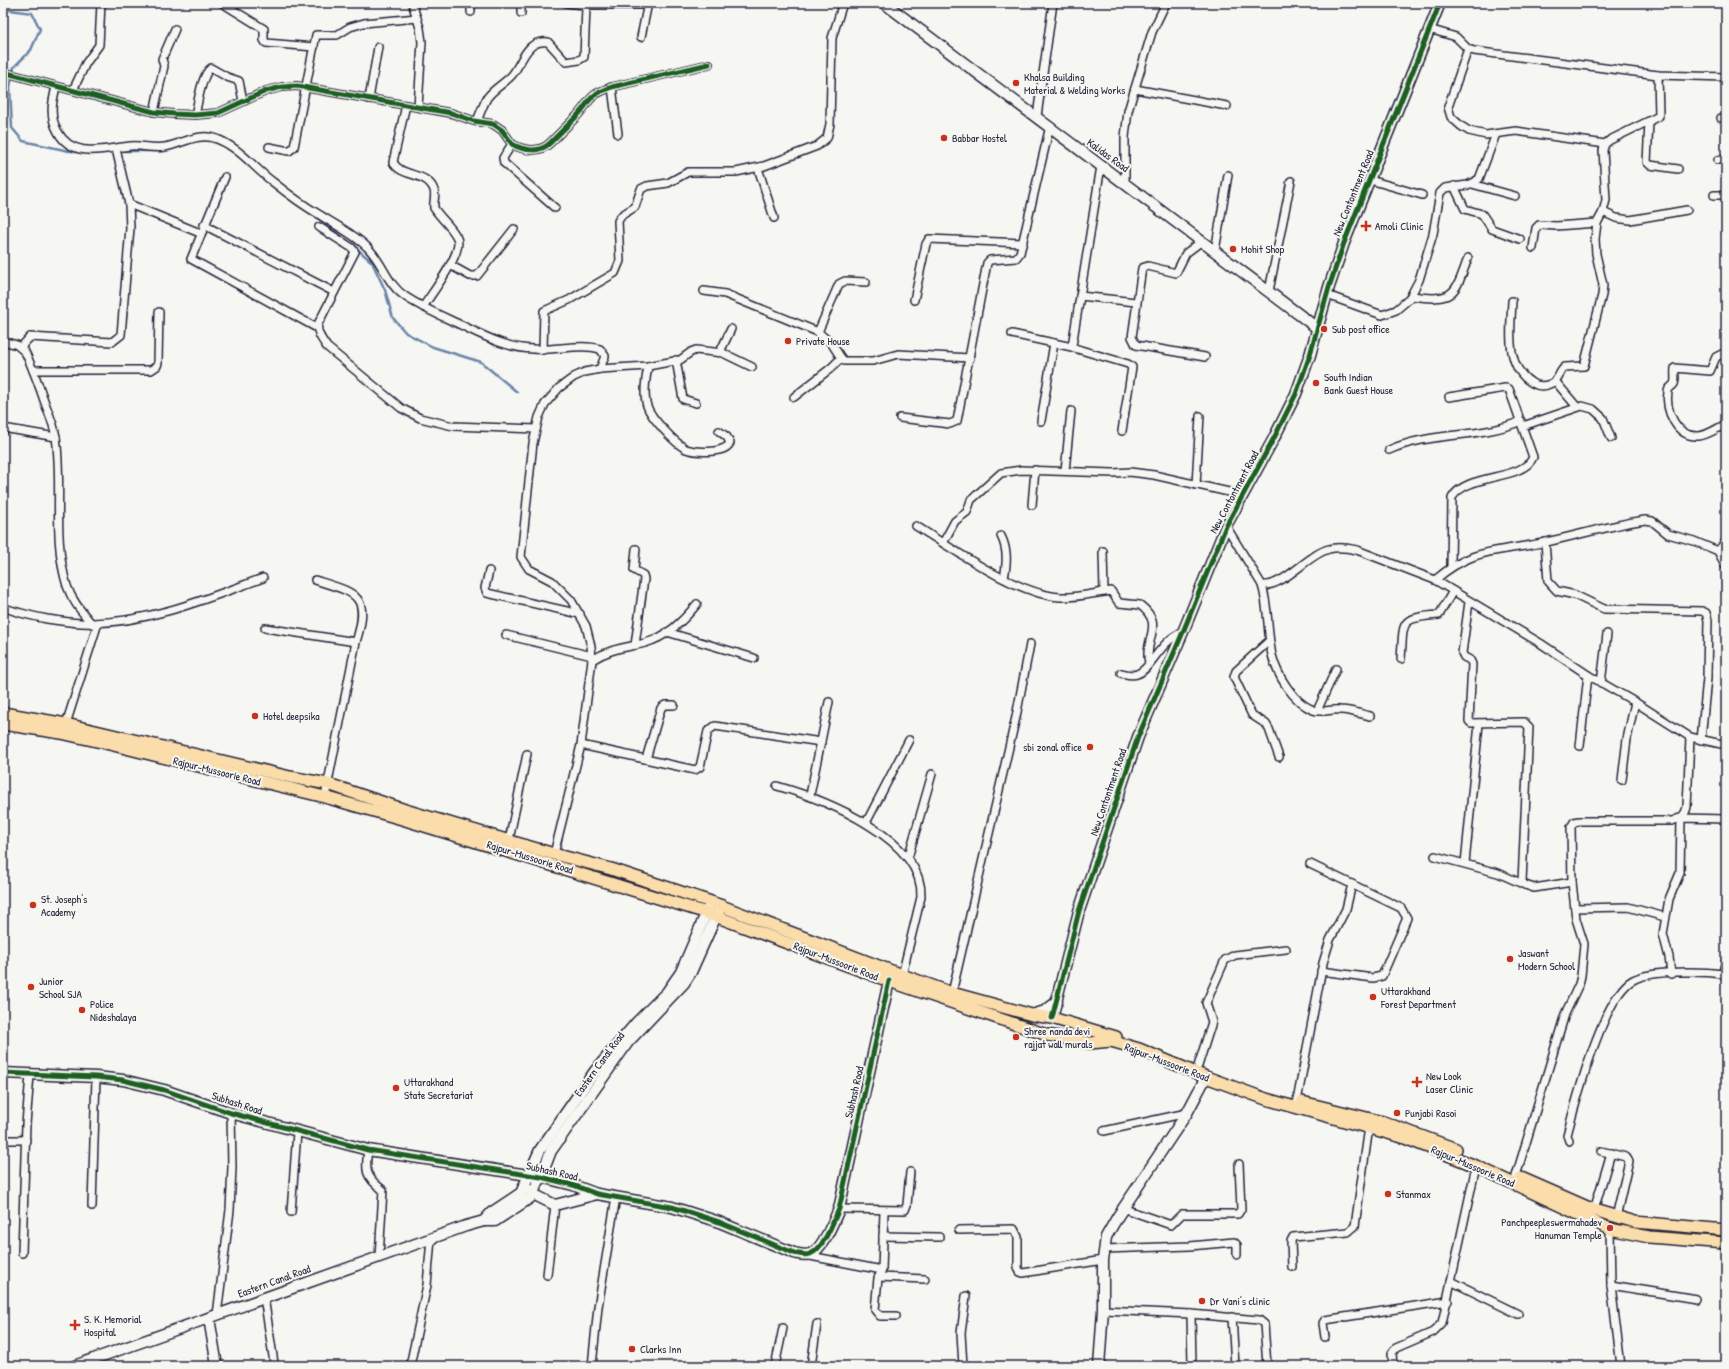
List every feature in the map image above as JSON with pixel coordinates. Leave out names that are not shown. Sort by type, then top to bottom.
[{"type":"main road","name":"Rajpur-Mussoorie Road","points":[[3,714],[66,724],[290,777],[328,784],[405,810],[554,854],[611,869],[716,904],[952,993],[1032,1015],[1053,1019],[1134,1043],[1263,1091],[1383,1122],[1442,1143],[1594,1210],[1635,1222],[1726,1230]]},
{"type":"main road","name":"Rajpur-Mussoorie Road","points":[[3,724],[61,733],[101,742],[325,797],[548,863],[712,914],[889,981],[1043,1033],[1090,1043],[1111,1041],[1139,1049],[1206,1078],[1266,1099],[1369,1127],[1440,1150],[1610,1229],[1649,1237],[1726,1243]]},
{"type":"main road","points":[[1043,1033],[1040,1027],[1041,1022],[1053,1019],[1061,1026],[1060,1030],[1055,1035]]},
{"type":"street","points":[[73,90],[86,63],[99,45],[101,3]]},
{"type":"street","points":[[222,3],[264,29],[264,40],[266,43],[314,47]]},
{"type":"street","points":[[412,3],[422,42],[418,107]]},
{"type":"street","points":[[471,3],[471,12]]},
{"type":"street","points":[[520,3],[521,14]]},
{"type":"street","points":[[566,3],[648,4],[641,37]]},
{"type":"street","points":[[543,350],[544,311],[565,302],[615,273],[620,261],[618,221],[622,215],[635,207],[641,189],[647,186],[668,183],[688,172],[736,172],[758,168],[816,146],[827,138],[830,118],[832,38],[843,3]]},
{"type":"street","name":"Kalidas Road","points":[[884,3],[1037,116],[1101,166],[1126,183],[1317,328]]},
{"type":"street","points":[[1037,116],[1053,3]]},
{"type":"street","points":[[1126,183],[1126,124],[1152,32],[1166,3]]},
{"type":"street","name":"New Contontment Road","points":[[1053,1019],[1079,910],[1125,772],[1152,703],[1183,632],[1226,526],[1291,405],[1310,355],[1327,294],[1344,243],[1440,3]]},
{"type":"street","points":[[477,121],[487,98],[512,74],[524,53],[534,44],[544,41],[548,42],[566,62],[584,58],[586,8],[583,4]]},
{"type":"street","points":[[269,147],[289,151],[293,149],[307,86],[315,36],[317,34],[337,35],[350,27],[364,23],[417,18]]},
{"type":"street","points":[[1429,29],[1456,37],[1468,49],[1524,58],[1658,75],[1726,77]]},
{"type":"street","points":[[154,112],[164,66],[162,59],[175,30]]},
{"type":"street","points":[[369,99],[378,47]]},
{"type":"street","points":[[1468,49],[1449,102],[1448,112],[1456,122],[1469,131],[1486,135],[1507,131],[1521,132],[1540,136],[1605,144],[1617,136],[1656,119],[1660,112],[1658,75]]},
{"type":"street","points":[[7,73],[154,112],[195,115],[218,113],[243,101],[282,87],[307,86],[369,99],[451,113],[477,121],[489,122],[498,126],[512,144],[537,150],[546,147],[576,117],[596,93],[612,87],[709,64]]},
{"type":"street","points":[[195,115],[203,81],[207,72],[211,68],[227,77],[239,81],[243,101]]},
{"type":"street","points":[[56,86],[51,107],[53,120],[66,144],[86,150],[117,153],[132,146],[165,147],[204,137],[215,138],[245,156],[273,182],[317,214],[360,240],[369,249],[385,275],[397,290],[423,307],[495,341],[519,348],[543,350],[592,347],[600,349],[605,356],[600,369]]},
{"type":"street","points":[[612,87],[618,134]]},
{"type":"street","points":[[1135,89],[1227,106]]},
{"type":"street","points":[[406,105],[393,162],[397,167],[422,177],[432,186],[435,191],[434,208],[454,233],[459,244],[458,251],[423,307]]},
{"type":"street","points":[[1649,122],[1647,162],[1650,165],[1678,169]]},
{"type":"street","points":[[900,418],[950,424],[956,422],[970,358],[987,263],[990,260],[1016,258],[1020,253],[1050,126]]},
{"type":"street","points":[[1472,184],[1481,176],[1496,134]]},
{"type":"street","points":[[512,144],[503,158],[504,163],[555,208]]},
{"type":"street","points":[[1512,301],[1511,350],[1517,367],[1525,378],[1539,386],[1546,386],[1555,381],[1564,368],[1568,366],[1579,367],[1586,363],[1600,306],[1603,285],[1595,246],[1597,223],[1603,212],[1606,200],[1603,157],[1605,144]]},
{"type":"street","points":[[21,347],[30,337],[112,342],[121,335],[130,242],[129,204],[117,153]]},
{"type":"street","points":[[1072,347],[1101,166]]},
{"type":"street","points":[[758,168],[774,218]]},
{"type":"street","points":[[1215,251],[1228,175]]},
{"type":"street","points":[[225,176],[200,233],[191,257],[192,261],[317,328],[320,337],[327,346],[401,408],[415,416],[452,426],[536,429]]},
{"type":"street","points":[[1370,180],[1422,195]]},
{"type":"street","points":[[1269,291],[1291,181]]},
{"type":"street","points":[[1327,294],[1382,315],[1396,310],[1412,296],[1419,280],[1433,234],[1440,193],[1445,188],[1472,184],[1515,196]]},
{"type":"street","points":[[1454,186],[1465,209],[1482,214],[1492,229],[1520,239]]},
{"type":"street","points":[[1714,195],[1726,195]]},
{"type":"street","points":[[129,204],[200,233]]},
{"type":"street","points":[[1603,212],[1616,218],[1630,220],[1687,210]]},
{"type":"street","points":[[1533,248],[1536,228],[1539,225],[1556,226],[1597,223]]},
{"type":"street","points":[[204,225],[334,292]]},
{"type":"street","points":[[317,328],[355,252],[352,248],[319,227]]},
{"type":"street","points":[[450,265],[470,276],[477,276],[514,229]]},
{"type":"street","points":[[914,300],[926,244],[929,239],[1023,243]]},
{"type":"street","points":[[1202,241],[1186,253],[1176,272],[1148,266],[1142,268],[1132,337],[1136,345],[1205,357]]},
{"type":"street","points":[[1412,296],[1436,298],[1453,292],[1458,286],[1468,258]]},
{"type":"street","points":[[818,332],[839,284],[844,281],[866,282]]},
{"type":"street","points":[[704,291],[725,294],[818,332],[832,344],[840,358],[851,361],[873,361],[898,354],[970,358]]},
{"type":"street","points":[[1080,296],[1136,302]]},
{"type":"street","points":[[33,370],[151,370],[157,366],[158,363],[159,312]]},
{"type":"street","points":[[720,352],[731,329]]},
{"type":"street","points":[[1012,334],[1072,347],[1128,364],[1132,367],[1122,431]]},
{"type":"street","points":[[3,340],[21,347],[33,370],[53,423],[56,437],[63,566],[67,586],[76,604],[95,623]]},
{"type":"street","points":[[1041,421],[1054,343]]},
{"type":"street","points":[[554,854],[582,745],[592,658],[590,637],[572,600],[552,581],[528,569],[521,557],[536,429],[539,417],[551,396],[574,377],[600,369],[648,366],[682,359],[696,350],[720,352],[752,367]]},
{"type":"street","points":[[1724,425],[1703,436],[1691,436],[1686,434],[1671,419],[1668,403],[1668,391],[1674,382],[1674,368],[1710,371],[1716,357],[1726,352]]},
{"type":"street","points":[[794,397],[831,368],[840,358]]},
{"type":"street","points":[[676,360],[683,399],[687,402],[696,403]]},
{"type":"street","points":[[648,366],[646,380],[646,405],[655,420],[681,446],[709,452],[726,448],[730,444],[729,440],[719,431]]},
{"type":"street","points":[[1555,381],[1566,397],[1577,407]]},
{"type":"street","points":[[1449,397],[1507,388],[1522,423],[1532,453],[1532,460],[1529,463],[1499,476],[1459,488],[1452,498],[1451,567]]},
{"type":"street","points":[[1389,450],[1418,440],[1499,428],[1577,407],[1587,406],[1597,413],[1607,425],[1611,438]]},
{"type":"street","points":[[1065,471],[1071,411]]},
{"type":"street","points":[[1196,485],[1200,416]]},
{"type":"street","points":[[3,428],[56,437]]},
{"type":"street","points":[[943,543],[955,521],[967,512],[971,500],[1001,473],[1021,470],[1130,472],[1242,495]]},
{"type":"street","points":[[1032,504],[1036,470]]},
{"type":"street","points":[[1435,580],[1451,567],[1480,553],[1545,542],[1596,529],[1648,520],[1657,524],[1668,534],[1694,541],[1718,551],[1726,567]]},
{"type":"street","points":[[916,526],[983,568],[1032,590],[1054,596],[1078,596],[1111,591],[1118,602],[1122,604],[1140,604],[1152,618],[1153,632],[1147,650],[1149,663]]},
{"type":"street","points":[[1226,526],[1262,585],[1268,614],[1270,641],[1275,664],[1289,690],[1306,705],[1317,711],[1342,710],[1370,716]]},
{"type":"street","points":[[1001,536],[1006,552],[1004,578]]},
{"type":"street","points":[[1718,551],[1726,540]]},
{"type":"street","points":[[1545,542],[1548,581],[1558,591],[1575,596],[1595,607],[1604,609],[1702,611],[1706,613],[1708,620],[1707,678],[1701,740]]},
{"type":"street","points":[[1262,585],[1266,586],[1278,581],[1321,552],[1337,548],[1357,550],[1435,580],[1469,602],[1540,643],[1588,675],[1635,702],[1690,737],[1726,745]]},
{"type":"street","points":[[634,645],[644,579],[643,575],[634,570],[636,549]]},
{"type":"street","points":[[1103,551],[1104,592]]},
{"type":"street","points":[[489,572],[484,588],[487,593],[580,614]]},
{"type":"street","points":[[3,607],[17,613],[73,622],[95,623],[136,618],[182,607],[263,578]]},
{"type":"street","points":[[315,580],[348,591],[356,597],[362,610],[362,623],[356,642],[325,797]]},
{"type":"street","points":[[1401,660],[1403,629],[1408,620],[1419,616],[1439,615],[1453,591]]},
{"type":"street","points":[[1469,602],[1462,655],[1470,660],[1472,664],[1468,718],[1471,723],[1524,722],[1529,727],[1522,875],[1525,885]]},
{"type":"street","points":[[506,636],[592,658],[611,650],[654,640],[686,618],[697,604]]},
{"type":"street","points":[[66,724],[95,623]]},
{"type":"street","points":[[265,628],[356,642]]},
{"type":"street","points":[[667,632],[754,658]]},
{"type":"street","points":[[1121,672],[1137,674],[1149,663],[1167,641],[1183,632]]},
{"type":"street","points":[[1601,683],[1607,634]]},
{"type":"street","points":[[1270,641],[1236,671],[1234,677],[1252,714],[1269,728],[1279,757]]},
{"type":"street","points":[[952,993],[1016,717],[1030,644]]},
{"type":"street","points":[[1317,711],[1336,669]]},
{"type":"street","points":[[1580,746],[1588,675]]},
{"type":"street","points":[[810,795],[829,702]]},
{"type":"street","points":[[1622,780],[1627,739],[1635,702]]},
{"type":"street","points":[[646,759],[661,708],[665,705],[674,705]]},
{"type":"street","points":[[1465,863],[1479,724]]},
{"type":"street","points":[[582,745],[698,770],[708,730],[715,726],[821,742]]},
{"type":"street","points":[[1671,974],[1669,957],[1663,939],[1665,917],[1669,899],[1680,873],[1681,818],[1685,814],[1687,807],[1690,737]]},
{"type":"street","points":[[866,823],[909,740]]},
{"type":"street","points":[[508,840],[527,754]]},
{"type":"street","points":[[908,858],[932,774]]},
{"type":"street","points":[[777,786],[810,795],[840,808],[866,823],[889,840],[908,858],[920,879],[921,892],[902,975]]},
{"type":"street","points":[[1516,1176],[1565,1014],[1579,984],[1581,976],[1584,940],[1576,919],[1572,882],[1571,826],[1574,822],[1672,821],[1681,818],[1726,819]]},
{"type":"street","points":[[1435,856],[1498,872],[1534,888],[1572,882]]},
{"type":"street","points":[[1310,864],[1401,908],[1407,921],[1382,976],[1373,978],[1322,971]]},
{"type":"street","points":[[1297,1101],[1322,971],[1330,940],[1346,909],[1352,884]]},
{"type":"street","name":"Eastern Canal Road","points":[[74,1366],[264,1297],[431,1239],[484,1221],[495,1221],[530,1198],[541,1178],[551,1151],[628,1042],[684,983],[691,972],[716,904]]},
{"type":"street","points":[[1575,908],[1628,907],[1665,917]]},
{"type":"street","name":"Eastern Canal Road","points":[[484,1221],[491,1213],[521,1193],[540,1150],[596,1071],[636,1022],[667,992],[682,972],[712,914]]},
{"type":"street","points":[[1198,1066],[1212,1022],[1206,1003],[1225,960],[1235,955],[1286,950]]},
{"type":"street","points":[[1569,1141],[1568,1135],[1581,1081],[1616,997],[1624,987],[1640,977],[1694,972],[1725,976],[1726,960]]},
{"type":"street","name":"Subhash Road","points":[[3,1073],[96,1077],[123,1080],[164,1090],[231,1113],[297,1132],[368,1150],[528,1180],[541,1178],[573,1185],[597,1194],[672,1207],[694,1213],[801,1254],[811,1254],[818,1249],[839,1208],[889,981]]},
{"type":"street","points":[[1032,1015],[1045,1011],[1057,1002]]},
{"type":"street","points":[[22,1253],[30,1075]]},
{"type":"street","points":[[92,1206],[96,1077]]},
{"type":"street","points":[[1099,1366],[1103,1310],[1102,1260],[1106,1237],[1122,1208],[1186,1113],[1206,1078]]},
{"type":"street","points":[[217,1366],[213,1316],[230,1210],[232,1167],[231,1113]]},
{"type":"street","points":[[1104,1131],[1186,1113]]},
{"type":"street","points":[[1292,1267],[1291,1241],[1293,1237],[1348,1232],[1355,1226],[1369,1127]]},
{"type":"street","points":[[291,1212],[297,1132]]},
{"type":"street","points":[[3,1140],[26,1140]]},
{"type":"street","points":[[368,1150],[365,1169],[373,1183],[383,1190],[379,1257]]},
{"type":"street","points":[[1601,1151],[1626,1157],[1629,1161],[1616,1217]]},
{"type":"street","points":[[1594,1210],[1611,1153]]},
{"type":"street","points":[[1122,1208],[1172,1225],[1182,1214],[1238,1214],[1241,1209],[1239,1164]]},
{"type":"street","points":[[1393,1366],[1392,1353],[1396,1348],[1440,1327],[1448,1301],[1476,1166]]},
{"type":"street","points":[[839,1208],[901,1211],[906,1208],[910,1172]]},
{"type":"street","name":"Subhash Road","points":[[528,1180],[533,1194],[555,1205],[597,1194]]},
{"type":"street","points":[[592,1366],[598,1307],[616,1197]]},
{"type":"street","points":[[547,1275],[555,1205]]},
{"type":"street","points":[[884,1211],[876,1313],[880,1316],[896,1316]]},
{"type":"street","points":[[959,1230],[1014,1229],[1018,1237],[1018,1268],[1020,1272],[1023,1273],[1102,1260]]},
{"type":"street","points":[[1610,1229],[1611,1286],[1621,1366]]},
{"type":"street","points":[[883,1236],[939,1237]]},
{"type":"street","points":[[410,1366],[427,1285],[431,1239]]},
{"type":"street","points":[[1104,1249],[1190,1246],[1234,1242],[1237,1245],[1237,1256]]},
{"type":"street","points":[[801,1254],[880,1273],[925,1279]]},
{"type":"street","points":[[1451,1281],[1518,1314]]},
{"type":"street","points":[[1611,1286],[1696,1299]]},
{"type":"street","points":[[963,1366],[961,1333],[966,1296]]},
{"type":"street","points":[[264,1297],[274,1363]]},
{"type":"street","points":[[1325,1337],[1323,1323],[1325,1320],[1448,1301]]},
{"type":"street","points":[[1103,1310],[1191,1314],[1262,1321],[1264,1328],[1267,1366]]},
{"type":"street","points":[[1191,1314],[1192,1366]]},
{"type":"street","points":[[1232,1317],[1235,1366]]},
{"type":"street","points":[[811,1366],[817,1324]]},
{"type":"street","points":[[775,1366],[783,1328]]},
{"type":"waterway","points":[[3,9],[32,13],[40,29],[31,50],[14,67],[10,87],[12,128],[23,141],[69,151],[78,151]]},
{"type":"waterway","points":[[196,141],[207,140]]},
{"type":"waterway","points":[[117,151],[156,151]]},
{"type":"waterway","points":[[291,200],[350,243]]},
{"type":"waterway","points":[[355,247],[372,262],[385,290],[393,318],[406,333],[433,347],[481,362],[517,392]]},
{"type":"cycle path","points":[[1052,1018],[1079,911],[1138,737],[1226,526],[1296,394],[1310,355],[1329,287],[1344,243],[1440,3]]},
{"type":"cycle path","points":[[3,72],[154,112],[174,114],[195,115],[218,113],[266,91],[282,87],[297,86],[451,113],[474,121],[493,124],[502,130],[512,144],[522,148],[537,150],[550,143],[577,116],[594,95],[612,87],[709,64]]},
{"type":"cycle path","points":[[3,1073],[96,1077],[123,1080],[164,1090],[231,1113],[368,1150],[541,1177],[573,1185],[597,1194],[672,1207],[719,1222],[794,1253],[806,1255],[815,1251],[824,1241],[839,1209],[889,981]]},
{"type":"place","name":"Khalsa Building Material & Welding Works","points":[[1016,83]]},
{"type":"place","name":"Babbar Hostel","points":[[944,138]]},
{"type":"place","name":"Amoli Clinic","points":[[1366,226]]},
{"type":"place","name":"Mohit Shop","points":[[1233,249]]},
{"type":"place","name":"Sub post office","points":[[1324,329]]},
{"type":"place","name":"Private House","points":[[788,341]]},
{"type":"place","name":"South Indian Bank Guest House","points":[[1316,383]]},
{"type":"place","name":"Hotel deepsika","points":[[255,716]]},
{"type":"place","name":"sbi zonal office","points":[[1090,747]]},
{"type":"place","name":"St. Joseph's Academy","points":[[33,905]]},
{"type":"place","name":"Jaswant Modern School","points":[[1510,959]]},
{"type":"place","name":"Junior School SJA","points":[[31,987]]},
{"type":"place","name":"Uttarakhand Forest Department","points":[[1373,997]]},
{"type":"place","name":"Police Nideshalaya","points":[[82,1010]]},
{"type":"place","name":"Shree nanda devi rajjat wall murals","points":[[1016,1037]]},
{"type":"place","name":"New Look Laser Clinic","points":[[1417,1082]]},
{"type":"place","name":"Uttarakhand State Secretariat","points":[[396,1088]]},
{"type":"place","name":"Punjabi Rasoi","points":[[1397,1113]]},
{"type":"place","name":"Stanmax","points":[[1388,1194]]},
{"type":"place","name":"Panchpeepleswermahadev Hanuman Temple","points":[[1610,1228]]},
{"type":"place","name":"Dr Vani's clinic","points":[[1202,1301]]},
{"type":"place","name":"S. K. Memorial Hospital","points":[[75,1325]]},
{"type":"place","name":"Clarks Inn","points":[[632,1349]]}]
